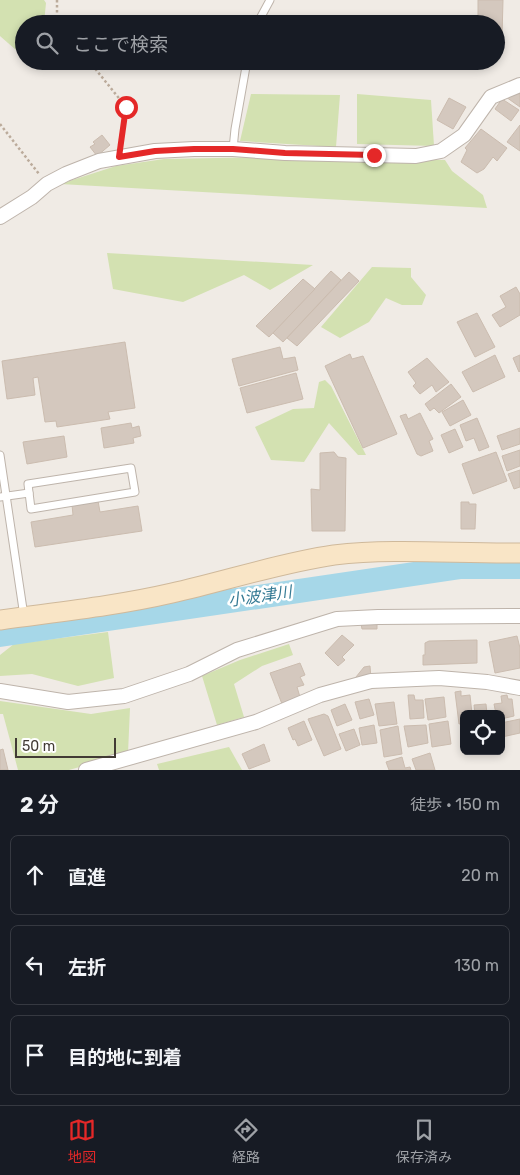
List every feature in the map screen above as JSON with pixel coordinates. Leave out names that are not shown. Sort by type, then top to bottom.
[{"type":"street","points":[[0,217],[32,197],[46,184],[66,174],[91,164],[155,151],[233,149],[285,153],[416,156],[442,152],[464,135],[491,97],[520,85]]},
{"type":"street","points":[[0,620],[165,595],[305,560],[337,555],[407,552],[520,553]]},
{"type":"street","points":[[0,691],[68,702],[124,696],[190,674],[237,650],[338,619],[520,616]]},
{"type":"street","points":[[86,770],[256,722],[320,695],[371,681],[439,678],[487,682],[520,688]]},
{"type":"lane","points":[[262,15],[270,0]]},
{"type":"lane","points":[[233,149],[246,70]]},
{"type":"lane","points":[[0,455],[3,497],[24,617]]},
{"type":"lane","points":[[131,468],[135,492],[31,509],[29,493],[28,484],[131,468]]},
{"type":"lane","points":[[3,497],[29,493]]},
{"type":"path","points":[[56,0],[57,15]]},
{"type":"path","points":[[96,70],[126,107],[119,157]]},
{"type":"path","points":[[0,124],[46,184]]},
{"type":"green space","points":[[0,0],[44,0],[46,3],[45,15],[15,15],[15,49],[0,36]]},
{"type":"green space","points":[[251,94],[340,95],[336,147],[240,141]]},
{"type":"green space","points":[[357,94],[431,100],[434,146],[357,144]]},
{"type":"green space","points":[[272,157],[445,160],[452,171],[483,195],[487,208],[60,184],[116,166],[164,159]]},
{"type":"green space","points":[[107,253],[313,265],[270,290],[244,275],[183,302],[113,289]]},
{"type":"green space","points":[[372,267],[411,268],[411,277],[426,295],[422,305],[402,305],[386,298],[369,322],[340,338],[321,327]]},
{"type":"green space","points":[[325,380],[331,386],[366,455],[358,455],[329,423],[304,462],[271,460],[255,427],[293,409],[314,408],[319,382]]},
{"type":"green space","points":[[108,632],[114,678],[78,686],[32,674],[0,676],[0,655],[14,644]]},
{"type":"green space","points":[[289,644],[293,655],[262,666],[234,684],[244,717],[217,725],[202,676],[240,660]]},
{"type":"green space","points":[[0,701],[91,714],[130,708],[128,753],[69,770],[18,770],[3,714],[0,714]]},
{"type":"green space","points":[[229,747],[242,770],[159,770],[157,764]]},
{"type":"building","points":[[478,0],[503,0],[503,15],[478,15]]},
{"type":"building","points":[[520,88],[520,107],[506,97]]},
{"type":"building","points":[[449,98],[466,107],[453,129],[437,120]]},
{"type":"building","points":[[502,99],[519,110],[511,121],[495,109]]},
{"type":"building","points":[[520,125],[520,151],[507,142]]},
{"type":"building","points":[[481,129],[507,148],[497,161],[493,157],[484,169],[477,173],[461,162],[467,150],[465,148]]},
{"type":"building","points":[[102,135],[110,145],[97,156],[90,147]]},
{"type":"building","points":[[331,271],[341,280],[283,342],[273,333]]},
{"type":"building","points":[[349,272],[359,281],[297,346],[287,338]]},
{"type":"building","points":[[303,279],[315,289],[269,337],[256,326]]},
{"type":"building","points":[[516,287],[520,294],[520,315],[500,327],[492,315],[506,307],[500,296]]},
{"type":"building","points":[[477,313],[495,347],[475,357],[457,322]]},
{"type":"building","points":[[125,342],[135,408],[108,412],[110,419],[57,427],[56,421],[45,422],[38,377],[33,378],[35,395],[7,399],[2,361]]},
{"type":"building","points":[[280,347],[283,359],[295,357],[298,370],[239,386],[232,359]]},
{"type":"building","points":[[350,354],[352,359],[363,356],[397,434],[363,448],[325,366]]},
{"type":"building","points":[[495,355],[505,377],[473,392],[462,372]]},
{"type":"building","points":[[520,355],[520,371],[519,372],[513,358]]},
{"type":"building","points":[[427,358],[449,382],[436,392],[432,385],[420,394],[413,386],[416,383],[408,372]]},
{"type":"building","points":[[296,373],[303,399],[247,413],[240,388]]},
{"type":"building","points":[[451,384],[461,397],[439,413],[434,408],[430,411],[425,404]]},
{"type":"building","points":[[463,400],[471,415],[450,426],[442,412]]},
{"type":"building","points":[[420,413],[433,439],[429,441],[433,451],[421,456],[417,454],[400,416],[406,414],[408,419]]},
{"type":"building","points":[[477,418],[489,447],[479,451],[474,438],[466,441],[460,425]]},
{"type":"building","points":[[131,423],[132,428],[139,426],[141,436],[133,438],[134,443],[104,448],[101,428]]},
{"type":"building","points":[[520,428],[520,444],[502,450],[497,436]]},
{"type":"building","points":[[455,429],[463,447],[449,453],[441,435]]},
{"type":"building","points":[[64,436],[67,457],[27,464],[23,442]]},
{"type":"building","points":[[520,450],[520,466],[507,471],[502,456]]},
{"type":"building","points":[[334,452],[338,457],[346,458],[345,531],[312,531],[311,489],[320,490],[320,453]]},
{"type":"building","points":[[496,452],[507,481],[473,494],[462,464]]},
{"type":"building","points":[[520,470],[520,487],[514,489],[508,474]]},
{"type":"building","points":[[98,501],[100,512],[138,506],[142,531],[35,547],[31,522],[73,515],[72,505]]},
{"type":"building","points":[[461,502],[476,504],[475,529],[461,529]]},
{"type":"building","points":[[377,623],[377,629],[362,629],[361,624]]},
{"type":"building","points":[[342,635],[354,645],[342,657],[345,660],[338,666],[325,653]]},
{"type":"building","points":[[517,636],[520,648],[520,668],[495,673],[489,642]]},
{"type":"building","points":[[477,640],[477,663],[423,665],[425,643],[429,641]]},
{"type":"building","points":[[300,663],[305,675],[300,677],[304,685],[297,687],[300,697],[282,704],[270,673]]},
{"type":"building","points":[[370,666],[371,679],[357,681],[356,677],[364,667]]},
{"type":"building","points":[[461,691],[461,696],[470,695],[472,710],[460,710],[459,724],[455,692]]},
{"type":"building","points":[[408,695],[414,695],[415,700],[423,700],[424,718],[410,719]]},
{"type":"building","points":[[507,695],[508,699],[512,699],[514,716],[505,718],[505,710],[495,710],[494,704],[502,703],[501,696]]},
{"type":"building","points":[[444,697],[446,717],[428,720],[425,699]]},
{"type":"building","points":[[369,699],[374,715],[360,719],[355,702]]},
{"type":"building","points":[[394,702],[397,724],[379,726],[375,704]]},
{"type":"building","points":[[345,704],[352,720],[337,726],[331,710]]},
{"type":"building","points":[[486,704],[487,710],[475,710],[474,705]]},
{"type":"building","points":[[324,714],[328,716],[341,749],[324,756],[308,719]]},
{"type":"building","points":[[520,719],[520,733],[505,736],[505,722]]},
{"type":"building","points":[[304,721],[312,740],[298,746],[288,728]]},
{"type":"building","points":[[448,721],[451,744],[432,747],[429,724]]},
{"type":"building","points":[[374,725],[377,743],[362,745],[359,728]]},
{"type":"building","points":[[426,725],[428,743],[408,747],[404,726]]},
{"type":"building","points":[[398,726],[402,754],[384,757],[380,730]]},
{"type":"building","points":[[354,729],[360,745],[346,751],[339,734]]},
{"type":"building","points":[[264,744],[270,761],[249,769],[242,754]]},
{"type":"building","points":[[3,749],[8,770],[0,770],[0,750]]},
{"type":"building","points":[[430,753],[435,770],[416,770],[412,759]]},
{"type":"building","points":[[402,757],[405,768],[410,767],[411,770],[389,770],[386,762]]},
{"type":"waterway","name":"小波津川","points":[[0,635],[461,567],[520,567]]},
{"type":"route","points":[[126,107],[119,157],[155,151],[194,149],[374,155]]}]
